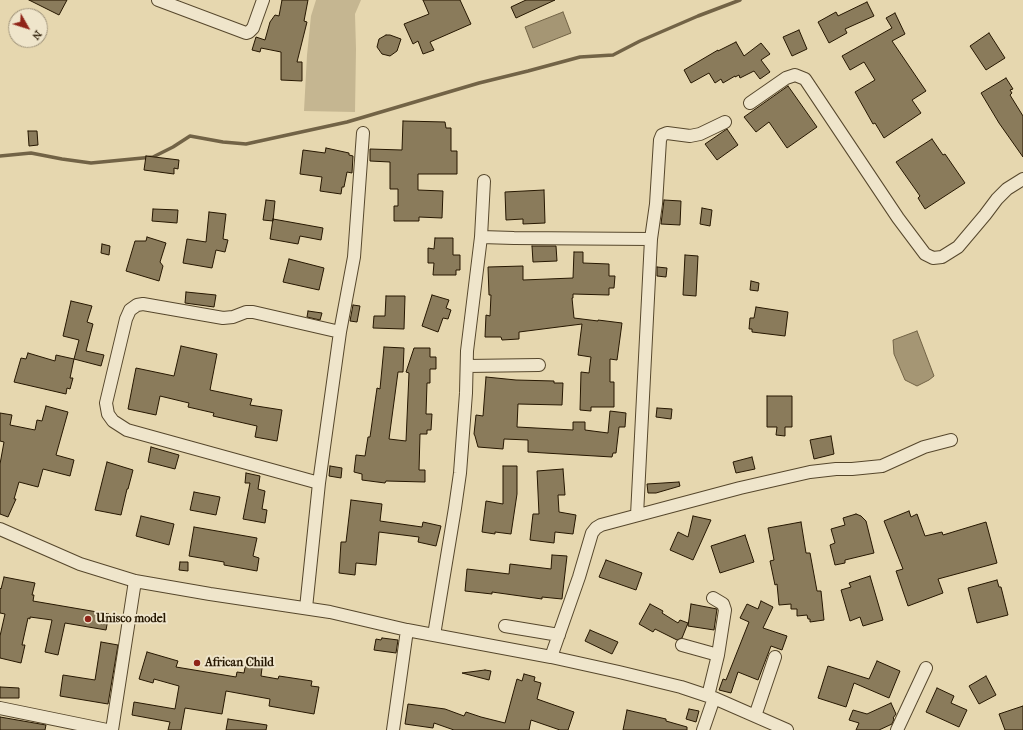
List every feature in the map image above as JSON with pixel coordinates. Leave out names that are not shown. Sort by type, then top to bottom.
[{"type":"street","points":[[158,0],[246,33],[253,28],[264,0]]},
{"type":"street","points":[[750,103],[786,78],[795,75],[805,79],[898,218],[925,254],[933,258],[942,257],[958,247],[1002,194],[1023,179]]},
{"type":"street","points":[[637,515],[651,239],[656,204],[660,140],[662,135],[667,132],[690,136],[700,134],[725,122]]},
{"type":"street","points":[[306,608],[319,483],[340,332],[354,257],[363,133]]},
{"type":"street","points":[[434,635],[456,501],[466,393],[467,351],[481,237],[484,181]]},
{"type":"street","points":[[481,237],[651,239]]},
{"type":"street","points":[[319,483],[289,473],[127,430],[113,421],[108,414],[106,403],[126,319],[130,310],[137,305],[143,304],[223,318],[233,317],[246,312],[253,312],[340,332]]},
{"type":"street","points":[[467,366],[539,365]]},
{"type":"street","points":[[551,657],[594,530],[601,525],[740,488],[810,472],[836,468],[852,469],[882,466],[924,447],[951,440]]},
{"type":"street","points":[[0,529],[80,564],[135,581],[330,612],[407,630],[551,657],[659,682],[711,697],[786,730]]},
{"type":"street","points":[[112,730],[135,581]]},
{"type":"street","points":[[703,730],[711,697],[725,610],[723,604],[713,598]]},
{"type":"street","points":[[505,626],[559,635]]},
{"type":"street","points":[[393,730],[407,630]]},
{"type":"street","points":[[682,645],[718,655]]},
{"type":"street","points":[[755,716],[775,657]]},
{"type":"street","points":[[897,730],[926,668]]},
{"type":"street","points":[[0,708],[107,730]]},
{"type":"shaded area","points":[[316,0],[361,0],[355,14],[355,112],[304,111],[311,16]]},
{"type":"shaded area","points":[[563,12],[571,33],[533,48],[525,27]]},
{"type":"shaded area","points":[[917,331],[934,376],[917,386],[905,380],[894,354],[893,340]]},
{"type":"building","points":[[29,0],[67,0],[59,15],[48,10],[48,8]]},
{"type":"building","points":[[282,0],[308,0],[304,21],[307,22],[297,62],[302,62],[302,81],[281,80],[281,52],[261,48],[260,52],[252,50],[256,37],[265,40],[270,22],[275,15],[279,16]]},
{"type":"building","points":[[423,0],[460,0],[471,24],[430,42],[434,50],[423,54],[418,41],[413,44],[404,24],[429,14]]},
{"type":"building","points":[[526,0],[555,0],[516,18],[511,7]]},
{"type":"building","points":[[867,2],[874,16],[845,29],[847,33],[829,43],[818,22],[836,12],[838,16]]},
{"type":"building","points":[[895,13],[905,34],[892,41],[926,91],[912,100],[921,113],[884,138],[875,123],[873,124],[855,92],[875,80],[864,62],[850,70],[842,56],[892,28],[886,18]]},
{"type":"building","points":[[799,30],[807,49],[792,56],[783,37]]},
{"type":"building","points":[[989,33],[1005,58],[986,70],[970,46]]},
{"type":"building","points":[[386,35],[401,39],[397,51],[390,56],[382,54],[377,47],[379,39]]},
{"type":"building","points":[[736,42],[744,56],[761,43],[770,54],[761,60],[770,72],[760,79],[754,71],[740,78],[739,75],[735,76],[723,83],[721,79],[715,83],[709,73],[691,83],[684,70],[718,50]]},
{"type":"building","points":[[1006,78],[1013,89],[1010,90],[1012,93],[1010,95],[1023,116],[1023,157],[999,123],[981,93]]},
{"type":"building","points":[[788,86],[817,127],[787,148],[769,122],[756,132],[744,117]]},
{"type":"building","points":[[403,121],[445,122],[446,128],[451,128],[451,151],[457,151],[457,174],[418,174],[418,190],[443,191],[442,218],[419,217],[419,221],[394,221],[394,206],[398,206],[398,189],[390,189],[390,162],[370,161],[370,149],[402,150]]},
{"type":"building","points":[[727,129],[738,145],[717,160],[705,144]]},
{"type":"building","points":[[28,131],[37,131],[38,145],[29,146]]},
{"type":"building","points":[[932,139],[943,155],[945,154],[965,183],[925,209],[918,198],[920,196],[896,162]]},
{"type":"building","points":[[326,148],[349,153],[349,155],[353,156],[352,173],[347,172],[341,194],[320,191],[322,177],[300,174],[303,150],[325,153]]},
{"type":"building","points":[[146,156],[179,160],[178,169],[174,168],[174,174],[144,170]]},
{"type":"building","points":[[544,190],[545,223],[523,224],[523,219],[506,220],[505,192]]},
{"type":"building","points":[[266,200],[275,201],[273,221],[263,220]]},
{"type":"building","points":[[664,200],[681,201],[680,225],[661,224]]},
{"type":"building","points":[[702,208],[712,210],[710,226],[700,224]]},
{"type":"building","points":[[153,209],[178,210],[177,223],[152,221]]},
{"type":"building","points":[[209,212],[226,214],[223,239],[228,240],[225,252],[216,250],[212,268],[183,263],[187,239],[206,242]]},
{"type":"building","points":[[273,219],[323,228],[321,240],[300,236],[298,244],[270,239]]},
{"type":"building","points":[[147,237],[166,243],[160,262],[163,266],[159,281],[126,271],[135,241],[146,241]]},
{"type":"building","points":[[435,238],[453,238],[453,255],[460,255],[460,270],[456,270],[456,275],[433,275],[434,263],[428,263],[428,248],[434,249]]},
{"type":"building","points":[[102,244],[110,246],[109,255],[101,253]]},
{"type":"building","points":[[532,246],[556,246],[557,261],[533,262]]},
{"type":"building","points":[[574,252],[583,252],[583,263],[609,264],[609,276],[615,276],[614,288],[609,288],[609,295],[573,294],[572,298],[574,318],[622,323],[617,360],[610,359],[610,382],[614,382],[614,407],[591,407],[591,411],[580,410],[581,372],[589,373],[591,357],[578,355],[582,324],[519,332],[519,339],[502,340],[501,337],[485,337],[486,315],[490,316],[491,295],[489,295],[488,267],[523,266],[523,280],[573,278]]},
{"type":"building","points":[[685,255],[698,256],[696,296],[683,295]]},
{"type":"building","points":[[289,259],[324,268],[319,290],[283,282]]},
{"type":"building","points":[[657,267],[667,268],[666,277],[657,276]]},
{"type":"building","points":[[751,281],[759,283],[758,291],[750,290]]},
{"type":"building","points":[[186,292],[216,295],[214,307],[185,303]]},
{"type":"building","points":[[432,295],[449,300],[446,308],[451,310],[448,319],[443,318],[438,332],[422,326]]},
{"type":"building","points":[[386,296],[405,296],[404,329],[373,328],[374,316],[385,316]]},
{"type":"building","points":[[71,301],[92,306],[87,322],[93,324],[86,351],[104,355],[101,366],[74,359],[79,340],[63,336]]},
{"type":"building","points":[[353,305],[360,306],[357,322],[350,321]]},
{"type":"building","points":[[756,307],[788,312],[785,336],[752,332],[752,329],[749,329],[750,318],[754,318]]},
{"type":"building","points":[[308,311],[322,313],[320,320],[307,317]]},
{"type":"building","points":[[181,346],[217,354],[210,390],[252,399],[250,405],[282,410],[277,441],[255,437],[257,426],[213,416],[214,413],[188,407],[189,403],[160,396],[156,415],[128,409],[136,368],[174,376]]},
{"type":"building","points":[[384,347],[404,348],[403,372],[398,372],[389,439],[406,441],[409,373],[406,372],[414,348],[430,348],[430,357],[436,357],[436,369],[430,369],[430,383],[427,383],[426,414],[432,414],[431,430],[427,430],[427,434],[420,434],[419,470],[425,470],[425,482],[386,481],[385,483],[362,480],[362,474],[354,472],[356,455],[365,456],[368,437],[370,437],[377,388],[380,389]]},
{"type":"building","points":[[28,353],[55,361],[56,355],[74,359],[70,378],[73,378],[70,389],[67,388],[66,394],[14,382],[21,358],[26,359]]},
{"type":"building","points":[[486,377],[516,380],[554,381],[554,383],[563,383],[562,405],[518,404],[517,427],[573,430],[573,422],[585,422],[585,430],[608,433],[610,411],[626,413],[625,427],[619,427],[616,453],[613,453],[612,457],[528,452],[528,440],[504,439],[503,449],[478,447],[474,434],[476,415],[483,416]]},
{"type":"building","points":[[767,396],[792,396],[792,427],[785,427],[785,436],[776,435],[777,427],[767,427]]},
{"type":"building","points":[[46,406],[68,412],[56,455],[74,460],[70,476],[43,469],[38,487],[19,482],[14,499],[16,499],[8,517],[0,514],[0,464],[4,442],[0,441],[0,413],[12,415],[10,425],[35,430],[37,420],[42,421]]},
{"type":"building","points":[[657,408],[672,409],[671,419],[656,417]]},
{"type":"building","points":[[831,436],[834,454],[814,459],[810,440]]},
{"type":"building","points":[[151,447],[179,455],[175,469],[148,462]]},
{"type":"building","points":[[752,457],[755,469],[736,473],[733,462]]},
{"type":"building","points":[[107,462],[133,470],[121,515],[95,510]]},
{"type":"building","points":[[330,466],[342,468],[341,478],[329,476]]},
{"type":"building","points":[[503,466],[517,466],[517,494],[511,534],[482,532],[486,501],[503,504]]},
{"type":"building","points":[[563,469],[565,495],[558,495],[559,512],[576,515],[573,534],[555,532],[554,543],[530,540],[533,514],[539,514],[537,471]]},
{"type":"building","points":[[246,473],[260,476],[258,489],[265,491],[262,509],[267,510],[265,523],[243,519],[250,483],[245,483]]},
{"type":"building","points":[[679,482],[680,486],[656,493],[648,493],[647,484]]},
{"type":"building","points":[[194,492],[220,497],[216,515],[190,510]]},
{"type":"building","points":[[351,500],[382,504],[380,521],[422,527],[423,522],[441,526],[436,546],[418,542],[419,537],[379,532],[376,565],[356,563],[355,575],[339,573],[341,542],[346,542]]},
{"type":"building","points":[[909,511],[911,517],[917,514],[925,536],[942,532],[943,535],[986,522],[997,563],[938,579],[943,593],[908,606],[896,571],[903,569],[884,521]]},
{"type":"building","points":[[856,514],[861,516],[866,521],[874,553],[845,560],[845,563],[835,565],[830,545],[835,543],[831,529],[845,525],[843,518]]},
{"type":"building","points":[[141,516],[174,524],[169,545],[136,536]]},
{"type":"building","points":[[693,516],[711,520],[693,560],[670,550],[678,532],[688,537]]},
{"type":"building","points":[[801,522],[806,553],[810,553],[817,591],[821,591],[824,620],[810,622],[807,615],[797,616],[797,609],[791,609],[791,604],[779,605],[777,584],[775,585],[770,561],[774,560],[768,528]]},
{"type":"building","points":[[194,527],[257,538],[253,556],[259,558],[257,571],[224,565],[224,562],[189,556]]},
{"type":"building","points":[[745,535],[754,562],[720,573],[711,546]]},
{"type":"building","points":[[552,555],[567,556],[562,599],[542,597],[542,599],[492,592],[492,594],[465,591],[467,569],[509,574],[510,564],[551,569]]},
{"type":"building","points":[[606,560],[642,573],[636,590],[599,577]]},
{"type":"building","points":[[180,562],[188,562],[188,571],[179,570]]},
{"type":"building","points":[[870,576],[883,620],[863,626],[860,617],[850,621],[841,590],[851,587],[849,583]]},
{"type":"building","points":[[4,577],[35,583],[32,595],[34,595],[33,601],[109,614],[106,630],[65,623],[58,655],[45,652],[52,620],[30,617],[30,619],[28,618],[22,645],[25,645],[21,663],[0,658],[0,636],[5,614],[0,613],[0,588],[1,589]]},
{"type":"building","points":[[997,580],[999,587],[1001,587],[1008,615],[977,623],[968,588]]},
{"type":"building","points":[[761,601],[773,607],[763,628],[787,636],[782,650],[771,646],[758,680],[738,672],[731,693],[719,690],[723,679],[726,680],[749,622],[740,618],[747,604],[758,609]]},
{"type":"building","points":[[650,604],[663,611],[662,613],[678,623],[680,620],[688,623],[682,638],[677,640],[655,629],[653,632],[639,624]]},
{"type":"building","points":[[691,604],[717,609],[714,630],[688,626]]},
{"type":"building","points":[[590,630],[618,642],[612,654],[585,641]]},
{"type":"building","points":[[382,638],[398,640],[396,653],[374,650],[376,639],[381,640]]},
{"type":"building","points":[[101,642],[118,645],[108,704],[60,696],[63,675],[95,680]]},
{"type":"building","points":[[147,652],[178,661],[176,667],[236,677],[237,672],[244,673],[247,657],[263,660],[261,676],[278,679],[279,676],[312,681],[311,686],[319,687],[314,714],[269,706],[270,699],[226,691],[222,714],[185,708],[181,730],[168,730],[170,722],[132,715],[134,702],[175,709],[179,686],[154,679],[153,683],[139,679]]},
{"type":"building","points":[[877,661],[900,671],[889,698],[854,683],[846,707],[818,698],[828,666],[869,679]]},
{"type":"building","points":[[485,670],[491,671],[489,680],[462,673]]},
{"type":"building","points":[[524,674],[535,677],[534,681],[541,683],[537,699],[574,712],[568,730],[560,730],[531,720],[529,730],[454,730],[434,723],[433,728],[405,724],[408,704],[445,709],[464,716],[466,712],[505,723],[517,679],[522,681]]},
{"type":"building","points":[[986,676],[996,695],[979,704],[969,686]]},
{"type":"building","points":[[0,687],[19,688],[19,698],[0,698]]},
{"type":"building","points":[[937,688],[954,696],[951,703],[967,710],[959,727],[926,712]]},
{"type":"building","points":[[891,703],[896,714],[893,718],[892,724],[879,730],[856,730],[859,723],[849,720],[853,710],[867,714]]},
{"type":"building","points":[[1023,706],[1023,730],[1005,730],[999,714]]},
{"type":"building","points":[[689,709],[699,711],[696,722],[686,719]]},
{"type":"building","points":[[627,710],[666,719],[666,721],[687,727],[687,730],[623,730]]},
{"type":"building","points":[[0,717],[46,725],[45,730],[0,730]]},
{"type":"building","points":[[228,719],[267,725],[266,730],[226,730]]},
{"type":"waterway","points":[[0,156],[31,153],[91,163],[153,157],[190,136],[223,142],[246,144],[347,122],[479,83],[580,57],[613,55],[640,41],[740,0]]},
{"type":"place","name":"Unisco model","points":[[88,619]]},
{"type":"place","name":"African Child","points":[[197,663]]}]
